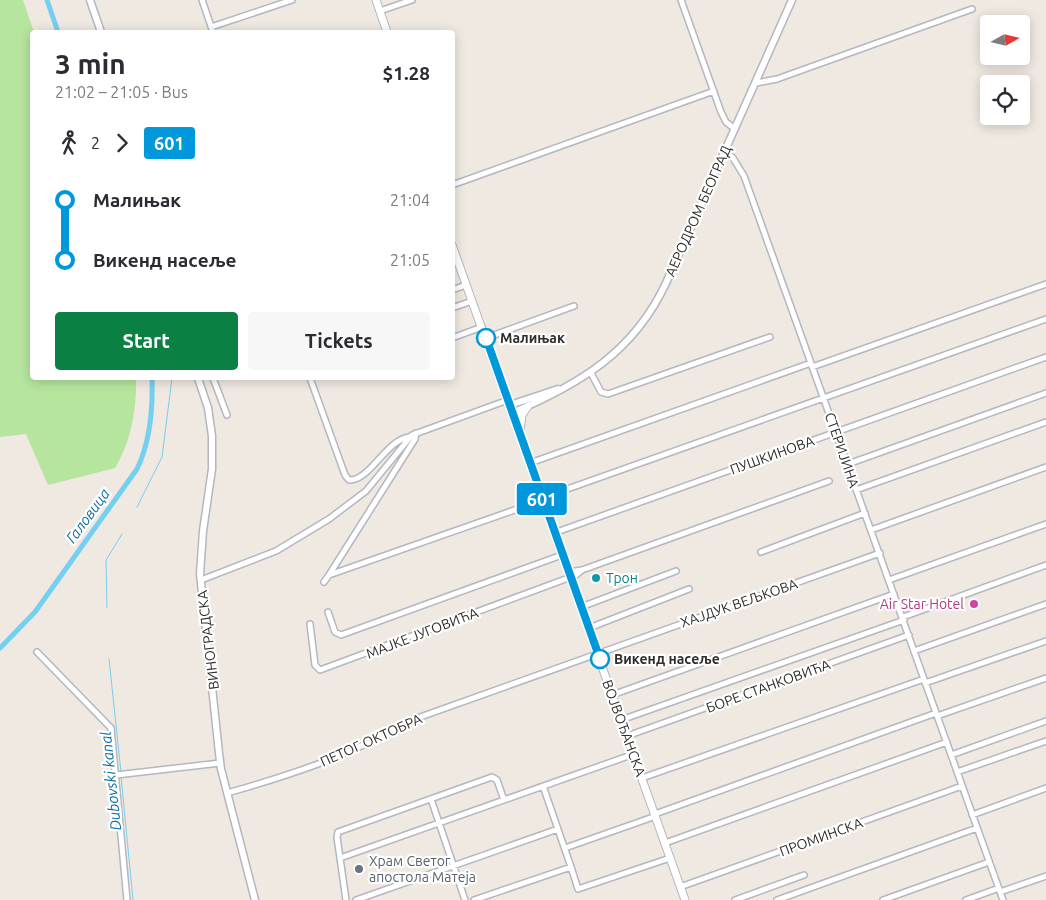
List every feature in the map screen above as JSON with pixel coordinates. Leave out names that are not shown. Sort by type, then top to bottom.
[{"type":"main road","points":[[376,0],[386,30]]},
{"type":"main road","name":"ВОЈВОЂАНСКА","points":[[455,256],[486,338],[685,900]]},
{"type":"main road","points":[[520,435],[521,418],[528,406]]},
{"type":"street","points":[[90,0],[100,30]]},
{"type":"street","points":[[202,0],[212,30],[292,0]]},
{"type":"street","points":[[380,11],[412,0]]},
{"type":"street","points":[[681,0],[724,118],[735,128]]},
{"type":"street","name":"АЕРОДРОМ БЕОГРАД","points":[[512,413],[591,373],[623,347],[656,304],[792,0]]},
{"type":"street","points":[[756,82],[777,79],[972,9]]},
{"type":"street","points":[[455,185],[714,92]]},
{"type":"street","name":"СТЕРИЈИНА","points":[[725,151],[733,158],[744,176],[1003,900]]},
{"type":"street","points":[[530,462],[1046,284]]},
{"type":"street","points":[[455,289],[466,285]]},
{"type":"street","points":[[455,307],[472,301]]},
{"type":"street","points":[[486,338],[574,306]]},
{"type":"street","points":[[329,575],[1046,319]]},
{"type":"street","points":[[455,337],[482,327]]},
{"type":"street","points":[[591,373],[601,392],[608,394],[770,337]]},
{"type":"street","name":"ПУШКИНОВА","points":[[554,533],[1046,357]]},
{"type":"street","name":"ВИНОГРАДСКА","points":[[199,380],[209,412],[212,456],[202,531],[200,580],[220,763],[255,900]]},
{"type":"street","points":[[214,380],[220,390],[227,415]]},
{"type":"street","points":[[311,380],[345,476],[349,480],[359,478],[396,442],[416,433],[509,403]]},
{"type":"street","name":"АЕРОДРОМ БЕОГРАД","points":[[509,403],[562,388]]},
{"type":"street","points":[[848,464],[1046,393]]},
{"type":"street","points":[[856,490],[1046,422]]},
{"type":"street","points":[[324,582],[415,439],[416,433]]},
{"type":"street","points":[[200,580],[276,551],[329,519],[368,488],[410,437]]},
{"type":"street","points":[[871,530],[1046,467]]},
{"type":"street","points":[[570,576],[582,570],[829,481]]},
{"type":"street","points":[[761,552],[865,513]]},
{"type":"street","points":[[890,580],[1046,524]]},
{"type":"street","points":[[328,612],[335,632],[341,635],[562,554]]},
{"type":"street","name":"ХАЈДУК ВЕЉКОВА","points":[[598,653],[880,554]]},
{"type":"street","points":[[621,720],[1046,565]]},
{"type":"street","points":[[581,607],[676,571]]},
{"type":"street","name":"МАЈКЕ ЈУГОВИЋА","points":[[310,624],[315,665],[320,670],[570,576]]},
{"type":"street","points":[[589,628],[690,589]]},
{"type":"street","points":[[612,694],[894,594]]},
{"type":"street","points":[[914,651],[1046,604]]},
{"type":"street","name":"БОРЕ СТАНКОВИЋА","points":[[627,736],[909,635]]},
{"type":"street","points":[[642,778],[1046,641]]},
{"type":"street","points":[[36,652],[111,728],[118,775],[127,900]]},
{"type":"street","name":"ПЕТОГ ОКТОБРА","points":[[227,793],[340,757],[371,743],[409,721],[598,653]]},
{"type":"street","points":[[565,848],[936,715],[1046,678]]},
{"type":"street","points":[[951,755],[1046,721]]},
{"type":"street","points":[[957,772],[1046,740]]},
{"type":"street","points":[[665,843],[946,742]]},
{"type":"street","points":[[340,858],[634,754]]},
{"type":"street","points":[[118,775],[220,763]]},
{"type":"street","points":[[346,900],[337,833],[493,777],[497,780],[504,800]]},
{"type":"street","points":[[544,786],[578,890],[670,858]]},
{"type":"street","name":"ПРОМИНСКА","points":[[680,887],[962,786]]},
{"type":"street","points":[[972,814],[1046,788]]},
{"type":"street","points":[[431,799],[465,900]]},
{"type":"street","points":[[777,900],[977,828]]},
{"type":"street","points":[[356,900],[558,829]]},
{"type":"street","points":[[883,900],[989,862]]},
{"type":"street","points":[[474,900],[571,867]]},
{"type":"street","points":[[735,900],[804,875]]},
{"type":"street","points":[[966,900],[1046,876]]},
{"type":"green space","points":[[0,0],[23,0],[33,30],[30,30],[30,380],[136,380],[135,401],[129,436],[115,468],[48,485],[26,434],[0,437]]},
{"type":"waterway","name":"Галовица","points":[[47,0],[57,30]]},
{"type":"waterway","name":"Галовица","points":[[0,648],[35,612],[137,469],[145,448],[150,425],[152,380]]},
{"type":"waterway","name":"Dubovski kanal","points":[[137,507],[162,457],[172,380]]},
{"type":"waterway","name":"Dubovski kanal","points":[[107,608],[106,560],[122,534]]},
{"type":"waterway","name":"Dubovski kanal","points":[[109,659],[121,772]]},
{"type":"waterway","name":"Dubovski kanal","points":[[121,776],[133,900]]},
{"type":"bus line","name":"601","points":[[486,338],[600,659]]},
{"type":"place","name":"Малињак","points":[[486,338]]},
{"type":"place","name":"Трон","points":[[596,578]]},
{"type":"place","name":"Air Star Hotel","points":[[974,604]]},
{"type":"place","name":"Викенд насеље","points":[[600,659]]},
{"type":"place","name":"Храм Светог апостола Матеја","points":[[359,869]]}]
